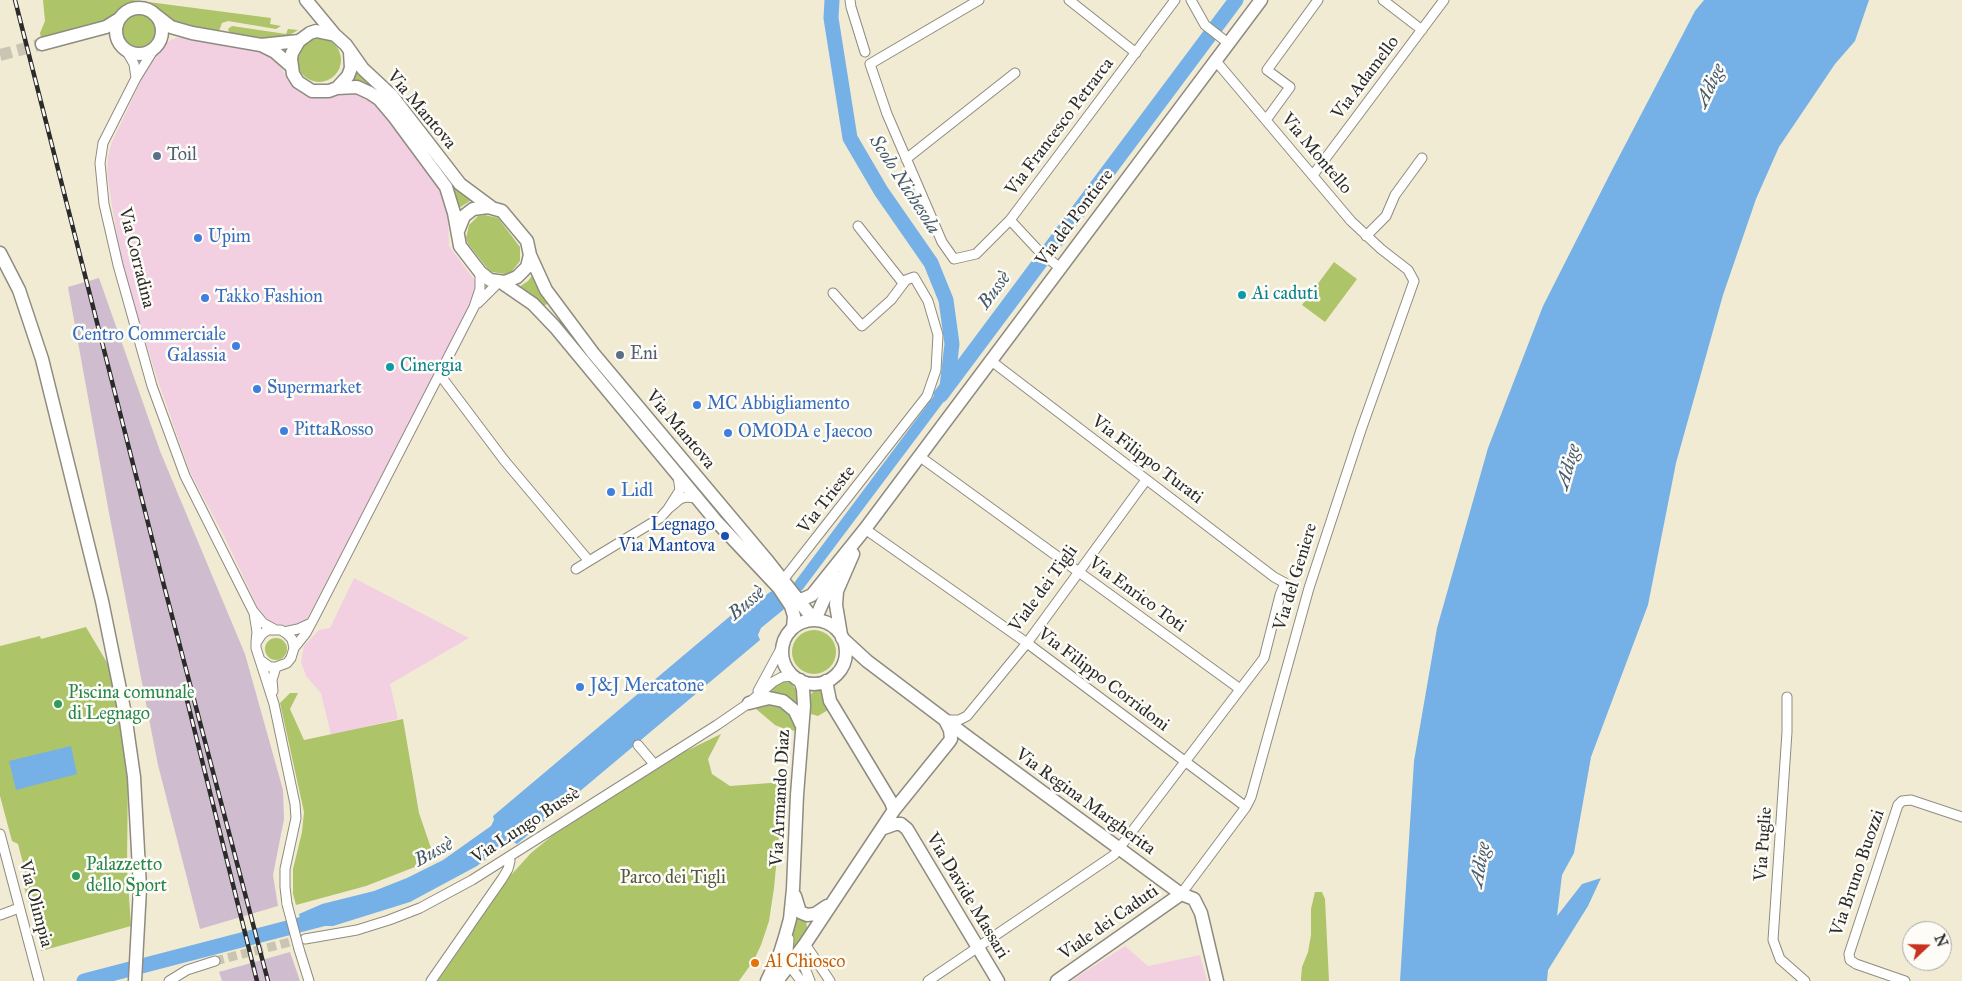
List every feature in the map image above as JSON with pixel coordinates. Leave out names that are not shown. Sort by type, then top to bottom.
[{"type":"main road","name":"Via Mantova","points":[[306,0],[336,35],[342,39],[363,69],[392,96],[460,184],[491,207],[502,211],[508,216],[527,241],[530,254],[550,296],[593,353],[783,584],[794,602],[814,620]]},
{"type":"main road","name":"Via Mantova","points":[[306,0],[310,24],[292,53],[291,66],[298,82],[312,91],[320,92],[337,88],[358,87],[379,99],[440,176],[450,197],[458,231],[458,242],[462,250],[480,272],[490,280],[500,282],[533,304],[555,327],[724,531],[783,584]]},
{"type":"main road","name":"Via del Pontiere","points":[[794,602],[806,599],[812,595],[865,529],[990,360],[1056,265],[1215,60],[1225,41],[1260,0]]},
{"type":"main road","points":[[122,46],[116,31],[120,19],[124,13],[139,8],[154,13],[171,26],[192,33],[261,45],[275,52],[291,66]]},
{"type":"main road","points":[[154,13],[161,24],[162,30],[157,46]]},
{"type":"main road","points":[[42,44],[106,27],[120,19]]},
{"type":"main road","points":[[261,45],[301,39],[316,31],[330,32],[336,35]]},
{"type":"main road","points":[[86,33],[104,34],[122,46],[140,54],[148,53],[178,34],[192,33]]},
{"type":"main road","points":[[337,88],[343,83],[351,68],[350,52]]},
{"type":"main road","points":[[458,231],[462,220],[470,211],[480,207],[491,207]]},
{"type":"main road","points":[[0,253],[20,290],[42,359],[109,631],[125,714],[134,777],[140,888],[135,981]]},
{"type":"main road","points":[[500,282],[513,280],[521,275],[527,268],[530,254]]},
{"type":"main road","name":"Via del Pontiere","points":[[842,637],[836,605],[837,591],[845,568],[865,529]]},
{"type":"main road","name":"Via del Pontiere","points":[[814,620],[842,558]]},
{"type":"main road","points":[[793,628],[794,602]]},
{"type":"main road","points":[[814,620],[827,623],[842,637],[846,651],[845,660],[841,669],[826,681],[815,684],[796,678],[788,670],[783,658],[784,643],[793,628],[799,624],[814,620]]},
{"type":"main road","name":"Via Regina Margherita","points":[[842,637],[867,661],[1181,894]]},
{"type":"main road","name":"Via Armando Diaz","points":[[767,981],[780,953],[790,919],[793,888],[804,698],[796,678]]},
{"type":"main road","points":[[826,681],[830,701],[894,810]]},
{"type":"main road","points":[[749,703],[769,698],[783,701],[795,711],[802,727]]},
{"type":"main road","points":[[945,720],[949,726],[951,739]]},
{"type":"main road","points":[[777,981],[802,948],[884,828],[894,810],[951,739],[956,736],[968,737]]},
{"type":"main road","name":"Via Davide Massari","points":[[907,830],[905,810],[912,788]]},
{"type":"main road","name":"Via Davide Massari","points":[[884,828],[901,824],[907,830],[998,981]]},
{"type":"main road","points":[[793,888],[800,912],[807,915],[819,912],[837,895]]},
{"type":"main road","points":[[1181,894],[1194,913],[1217,981]]},
{"type":"main road","name":"Viale dei Caduti","points":[[1057,981],[1181,894]]},
{"type":"street","points":[[850,0],[865,52]]},
{"type":"street","name":"Via Francesco Petrarca","points":[[979,0],[870,64],[887,114],[906,159],[942,242],[954,259],[976,254],[1010,220],[1175,0]]},
{"type":"street","name":"Via Francesco Petrarca","points":[[1069,0],[1136,53]]},
{"type":"street","points":[[1191,0],[1205,25],[1225,41]]},
{"type":"street","points":[[1266,120],[1290,87],[1267,70],[1318,0]]},
{"type":"street","points":[[1383,0],[1422,30]]},
{"type":"street","name":"Via Adamello","points":[[1313,176],[1444,0]]},
{"type":"street","points":[[122,46],[134,64],[136,78]]},
{"type":"street","name":"Via Corradina","points":[[157,46],[136,78],[103,143],[100,163],[104,204],[142,354],[162,418],[185,476],[253,611],[263,623],[274,629]]},
{"type":"street","name":"Via Montello","points":[[1215,60],[1366,236],[1398,262]]},
{"type":"street","points":[[906,159],[1015,73]]},
{"type":"street","points":[[1366,236],[1386,216],[1395,195],[1422,158]]},
{"type":"street","name":"Via Francesco Petrarca","points":[[1010,220],[1036,249],[1056,265]]},
{"type":"street","points":[[833,293],[862,326],[891,300],[903,283],[858,226]]},
{"type":"street","name":"Via del Geniere","points":[[1181,894],[1246,807],[1254,786],[1297,629],[1326,537],[1361,430],[1414,285],[1412,274],[1398,262]]},
{"type":"street","points":[[294,648],[292,640],[284,632],[274,629],[262,634],[256,643],[256,655],[270,667],[276,667],[288,662],[294,648],[311,624],[474,307],[480,289],[480,272]]},
{"type":"street","name":"Via Trieste","points":[[783,584],[927,396],[936,370],[938,335],[928,301],[914,277],[903,283]]},
{"type":"street","points":[[474,307],[500,282]]},
{"type":"street","name":"Via Filippo Turati","points":[[990,360],[1274,577],[1285,583],[1280,595],[1264,658],[1240,689]]},
{"type":"street","points":[[440,375],[504,460],[589,561]]},
{"type":"street","name":"Via Enrico Toti","points":[[919,456],[1240,689]]},
{"type":"street","points":[[668,509],[680,490],[678,476]]},
{"type":"street","name":"Viale dei Tigli","points":[[967,716],[1027,643],[1146,480]]},
{"type":"street","points":[[576,569],[660,518],[680,499],[686,497],[697,498]]},
{"type":"street","name":"Via Filippo Corridoni","points":[[865,529],[1027,643],[1246,807]]},
{"type":"street","name":"Via Corradina","points":[[253,611],[256,626],[256,643]]},
{"type":"street","points":[[284,632],[311,624]]},
{"type":"street","name":"Via Lungo Bussè","points":[[749,703],[768,674],[784,643]]},
{"type":"street","points":[[260,660],[274,704],[295,804],[296,818],[284,878],[287,904],[309,981]]},
{"type":"street","points":[[274,704],[272,680],[276,667]]},
{"type":"street","name":"Via Lungo Bussè","points":[[305,939],[357,930],[420,908],[472,880],[654,764],[749,703],[773,682],[782,677],[796,678]]},
{"type":"street","points":[[928,981],[1114,855],[1240,689]]},
{"type":"street","name":"Via Puglie","points":[[1787,696],[1787,732],[1773,940],[1780,959],[1805,981]]},
{"type":"street","points":[[945,720],[959,720],[967,716],[968,737]]},
{"type":"street","points":[[638,745],[654,764]]},
{"type":"street","name":"Via Bruno Buozzi","points":[[1905,981],[1856,964],[1850,960],[1849,954],[1898,806],[1902,801],[1911,800],[1962,817]]},
{"type":"street","name":"Via Olimpia","points":[[0,834],[39,978]]},
{"type":"street","points":[[431,981],[502,879],[510,862],[507,858]]},
{"type":"street","points":[[0,914],[19,908]]},
{"type":"street","name":"Via Armando Diaz","points":[[789,965],[787,957],[790,919]]},
{"type":"street","points":[[802,948],[810,981]]},
{"type":"street","points":[[802,948],[830,981]]},
{"type":"street","points":[[169,981],[187,970],[215,961]]},
{"type":"street","points":[[789,965],[801,981]]},
{"type":"shaded area","points":[[184,37],[265,51],[280,64],[287,79],[295,89],[310,97],[322,98],[340,92],[357,92],[375,104],[440,187],[448,212],[449,246],[477,283],[475,296],[307,619],[303,624],[288,627],[282,624],[273,624],[265,619],[260,612],[226,540],[190,472],[157,378],[123,269],[107,172],[108,156],[112,142],[149,64],[167,42]]},
{"type":"shaded area","points":[[99,278],[160,451],[245,654],[283,790],[284,819],[273,875],[278,906],[200,929],[158,765],[109,513],[68,287]]},
{"type":"shaded area","points":[[354,578],[469,638],[390,684],[398,719],[331,735],[321,693],[306,676],[301,662],[304,646],[319,630],[330,628]]},
{"type":"shaded area","points":[[1125,946],[1148,966],[1200,955],[1207,981],[1071,981]]},
{"type":"shaded area","points":[[290,952],[300,981],[222,981],[219,972]]},
{"type":"green space","points":[[43,0],[133,0],[271,18],[270,24],[281,26],[276,29],[228,21],[222,23],[219,31],[216,31],[176,25],[155,7],[139,2],[121,7],[108,22],[41,38],[40,33],[45,21]]},
{"type":"green space","points":[[139,15],[151,20],[156,32],[151,44],[139,49],[127,44],[122,32],[127,20]]},
{"type":"green space","points":[[232,26],[286,34],[288,29],[298,30],[288,36],[268,39],[230,34],[228,29]]},
{"type":"green space","points":[[323,38],[335,44],[340,51],[340,69],[335,76],[328,81],[315,82],[307,79],[300,72],[297,56],[300,48],[307,41]]},
{"type":"green space","points":[[355,68],[473,199],[459,208],[454,191],[368,85],[350,80]]},
{"type":"green space","points":[[485,215],[498,218],[520,247],[520,261],[512,271],[505,274],[492,272],[487,268],[468,244],[466,238],[469,225],[478,216]]},
{"type":"green space","points":[[1334,262],[1357,279],[1325,322],[1302,305]]},
{"type":"green space","points":[[534,273],[549,302],[542,308],[516,289],[528,281]]},
{"type":"green space","name":"Piscina comunale di Legnago","points":[[86,627],[109,666],[128,766],[127,868],[131,926],[41,951],[22,879],[25,872],[18,844],[12,841],[0,796],[0,646],[40,636],[41,639]]},
{"type":"green space","points":[[814,630],[826,634],[832,640],[836,652],[832,664],[826,670],[814,674],[802,670],[796,664],[792,652],[796,640],[802,634]]},
{"type":"green space","points":[[276,638],[284,641],[287,649],[284,657],[276,660],[268,657],[265,649],[268,641]]},
{"type":"green space","points":[[784,681],[791,683],[796,690],[798,708],[767,694],[774,685]]},
{"type":"green space","points":[[820,690],[828,710],[818,716],[811,714],[809,719],[809,696],[814,691]]},
{"type":"green space","points":[[290,693],[298,693],[290,709],[304,740],[403,719],[419,813],[433,854],[420,865],[366,886],[296,905],[293,894],[293,869],[302,832],[304,812],[280,703]]},
{"type":"green space","points":[[781,704],[796,722],[796,731],[775,725],[755,708],[759,705]]},
{"type":"green space","name":"Parco dei Tigli","points":[[721,734],[708,759],[712,774],[730,786],[784,782],[769,921],[754,960],[739,981],[434,981],[509,873],[512,874],[531,853],[553,835],[682,753]]},
{"type":"green space","points":[[1315,892],[1322,892],[1325,899],[1329,981],[1301,981],[1302,967],[1308,952],[1311,935],[1311,909]]},
{"type":"green space","points":[[794,908],[799,919],[806,921],[808,933],[790,956]]},
{"type":"water","name":"Adige","points":[[1704,0],[1869,0],[1855,41],[1835,64],[1779,147],[1756,199],[1723,295],[1676,463],[1648,605],[1591,757],[1574,853],[1562,875],[1557,916],[1582,884],[1601,878],[1588,906],[1548,970],[1547,981],[1400,981],[1414,761],[1437,628],[1488,448],[1543,306],[1695,11]]},
{"type":"water","points":[[948,377],[957,384],[803,589],[783,610],[761,628],[758,635],[760,640],[517,844],[512,841],[508,842],[477,866],[410,902],[333,926],[322,926],[303,931],[299,914],[322,904],[374,891],[407,878],[443,860],[491,826],[494,820],[493,816],[735,612],[743,613],[770,592],[794,583]]},
{"type":"water","points":[[71,746],[77,774],[16,790],[9,761]]},
{"type":"waterway","name":"Scolo Nichesola","points":[[832,0],[831,18],[850,138],[881,191],[931,263],[946,300],[952,344],[947,387]]},
{"type":"waterway","name":"Bussè","points":[[941,395],[1236,0]]},
{"type":"waterway","name":"Bussè","points":[[84,981],[322,919]]},
{"type":"tunnel","points":[[0,55],[42,44]]},
{"type":"tunnel","points":[[215,961],[302,939]]},
{"type":"railway","points":[[15,0],[162,578],[268,981]]},
{"type":"railway","points":[[184,688],[257,981]]},
{"type":"place","name":"Toil","points":[[157,156]]},
{"type":"place","name":"Upim","points":[[198,238]]},
{"type":"place","name":"Ai caduti","points":[[1242,295]]},
{"type":"place","name":"Takko Fashion","points":[[205,298]]},
{"type":"place","name":"Centro Commerciale Galassia","points":[[236,346]]},
{"type":"place","name":"Eni","points":[[620,355]]},
{"type":"place","name":"Cinergia","points":[[390,367]]},
{"type":"place","name":"Supermarket","points":[[257,389]]},
{"type":"place","name":"MC Abbigliamento","points":[[697,405]]},
{"type":"place","name":"PittaRosso","points":[[284,431]]},
{"type":"place","name":"OMODA e Jaecoo","points":[[728,433]]},
{"type":"place","name":"Lidl","points":[[611,492]]},
{"type":"place","name":"Legnago Via Mantova","points":[[725,536]]},
{"type":"place","name":"J&J Mercatone","points":[[580,687]]},
{"type":"place","name":"Piscina comunale di Legnago","points":[[58,704]]},
{"type":"place","name":"Palazzetto dello Sport","points":[[76,876]]},
{"type":"place","name":"Al Chiosco","points":[[755,963]]}]
